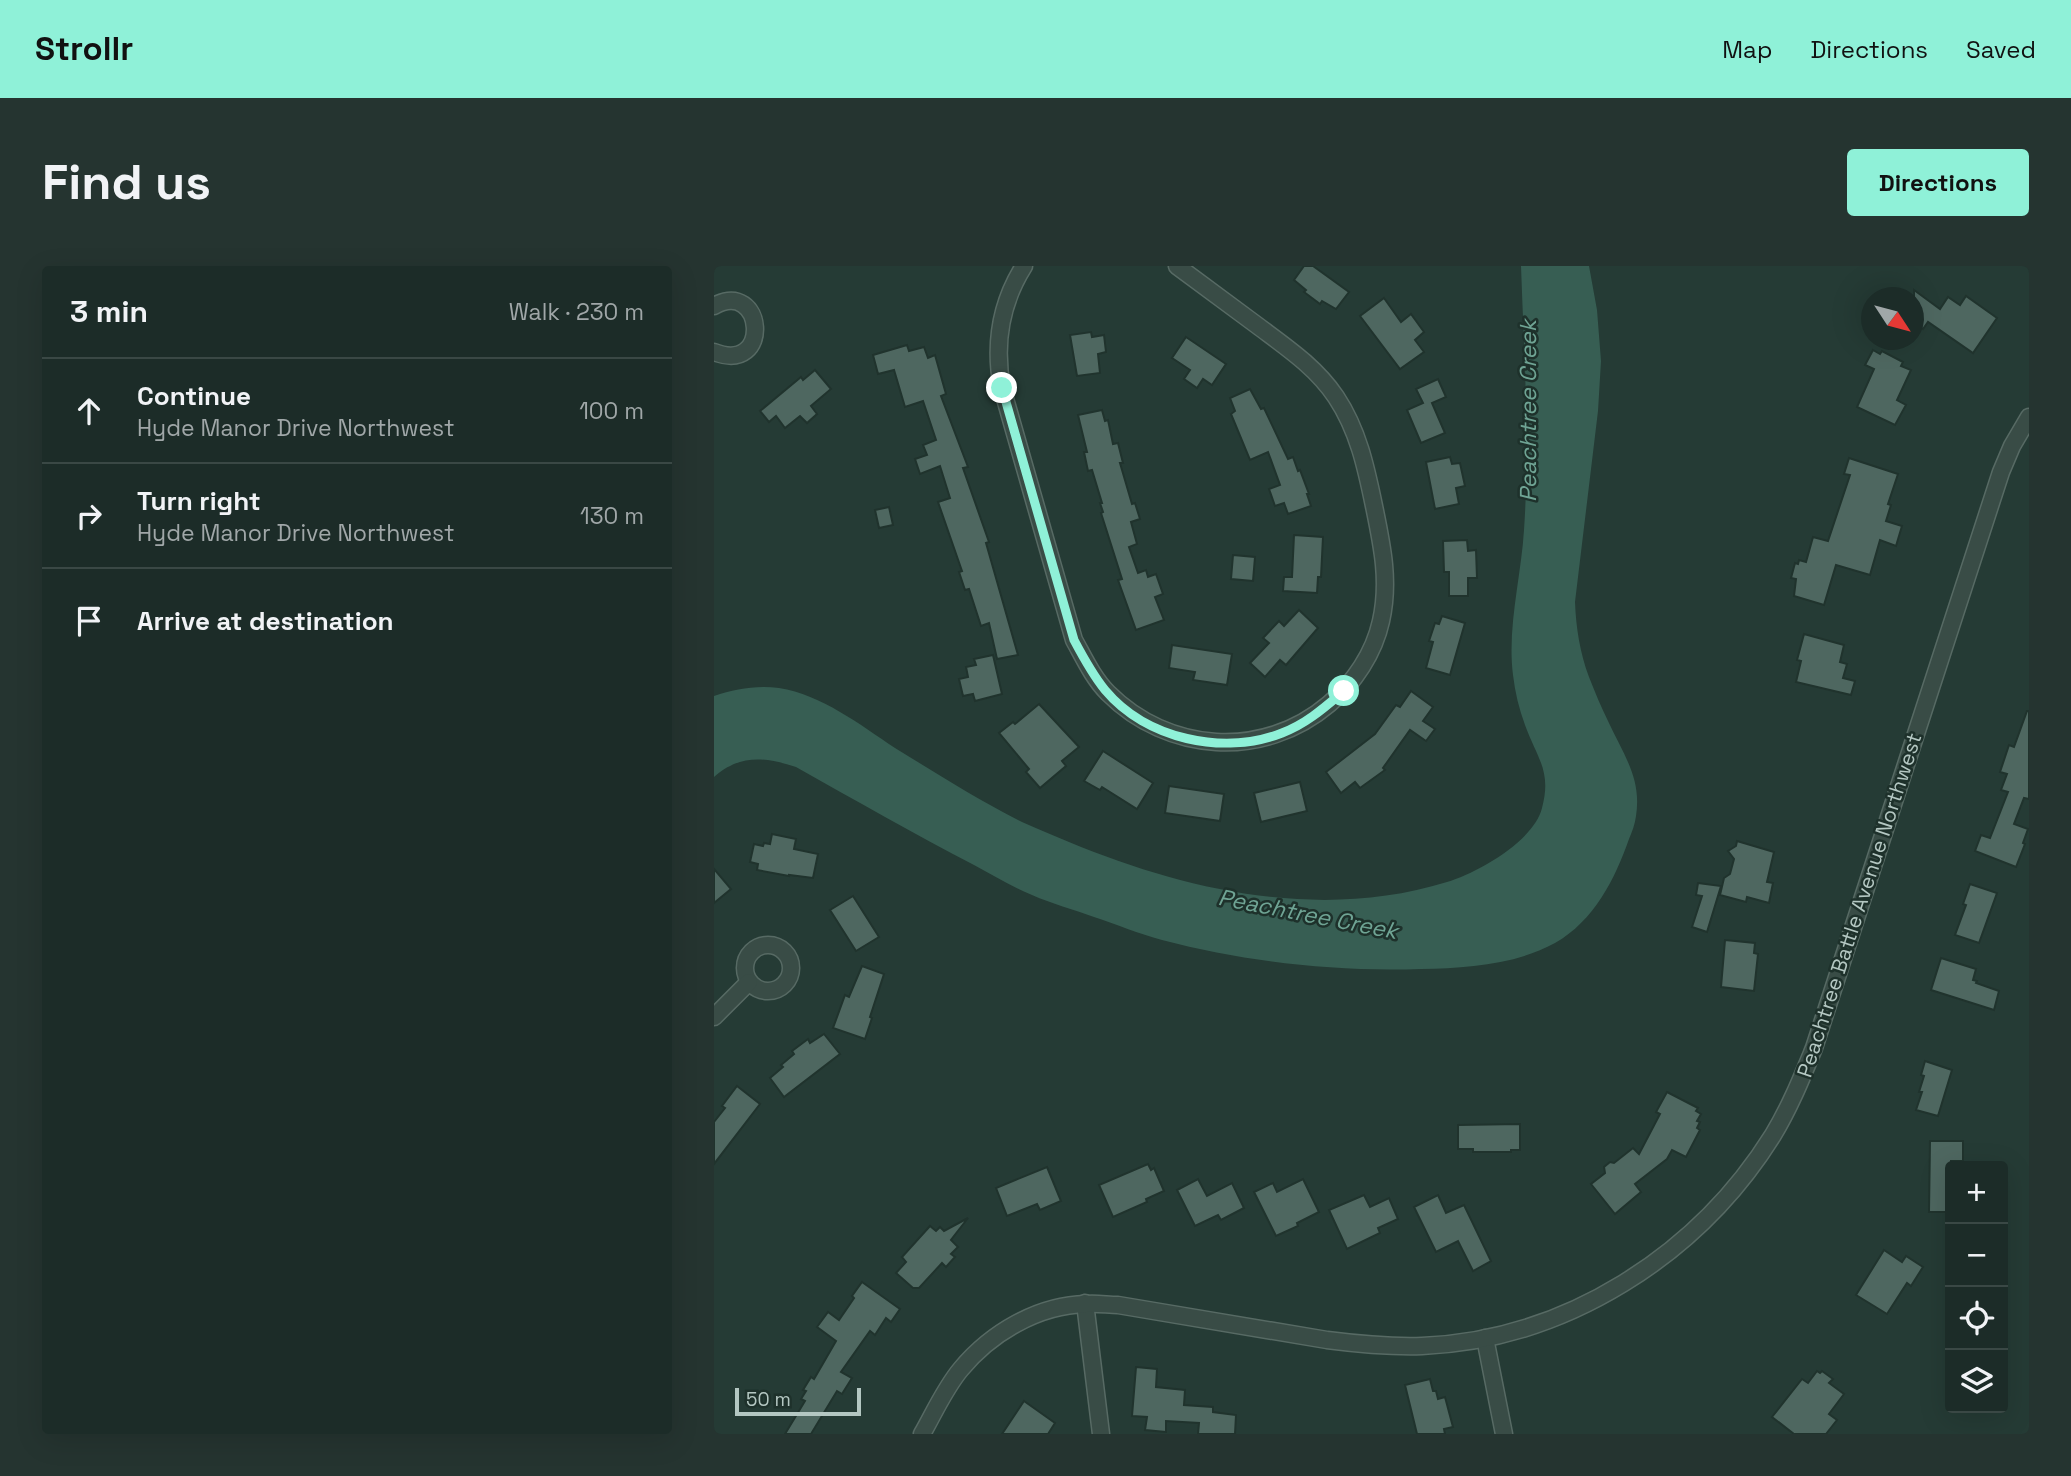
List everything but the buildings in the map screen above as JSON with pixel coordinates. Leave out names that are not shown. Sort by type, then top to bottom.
[{"type":"street","points":[[1024,266],[1015,279],[1003,312],[998,367],[1074,640],[1088,667],[1107,692],[1130,712],[1159,729],[1188,739],[1218,743],[1249,741],[1281,733],[1314,717],[1344,691],[1367,660],[1381,623],[1386,590],[1385,559],[1358,439],[1335,396],[1303,359],[1177,266]]},
{"type":"street","points":[[714,306],[729,301],[741,304],[752,313],[757,329],[753,343],[746,350],[734,356],[714,352]]},
{"type":"street","name":"Peachtree Battle Avenue Northwest","points":[[922,1434],[959,1371],[984,1345],[1019,1322],[1052,1309],[1085,1304],[1118,1305],[1360,1345],[1424,1346],[1485,1338],[1571,1311],[1611,1291],[1685,1240],[1749,1170],[1774,1133],[1796,1092],[1814,1048],[2001,472],[2029,417]]},
{"type":"street","points":[[714,1017],[749,982]]},
{"type":"street","points":[[1085,1304],[1101,1434]]},
{"type":"street","points":[[1485,1338],[1504,1434]]},
{"type":"water","name":"Peachtree Creek","points":[[1521,266],[1589,266],[1597,310],[1601,361],[1598,411],[1575,602],[1576,621],[1586,668],[1630,767],[1637,802],[1633,828],[1610,884],[1581,923],[1555,943],[1507,961],[1473,966],[1388,970],[1290,964],[1194,948],[1153,938],[1025,892],[796,767],[774,761],[743,761],[733,764],[714,777],[714,696],[746,688],[779,688],[810,697],[840,712],[942,777],[1022,822],[1114,859],[1207,886],[1255,895],[1351,899],[1399,893],[1447,882],[1503,854],[1528,832],[1537,820],[1545,795],[1542,765],[1519,707],[1512,657],[1513,621],[1526,497],[1526,398]]},
{"type":"route","points":[[1002,388],[1074,640],[1088,667],[1107,692],[1130,712],[1159,729],[1188,739],[1218,743],[1249,741],[1281,733],[1314,717],[1344,691]]}]
